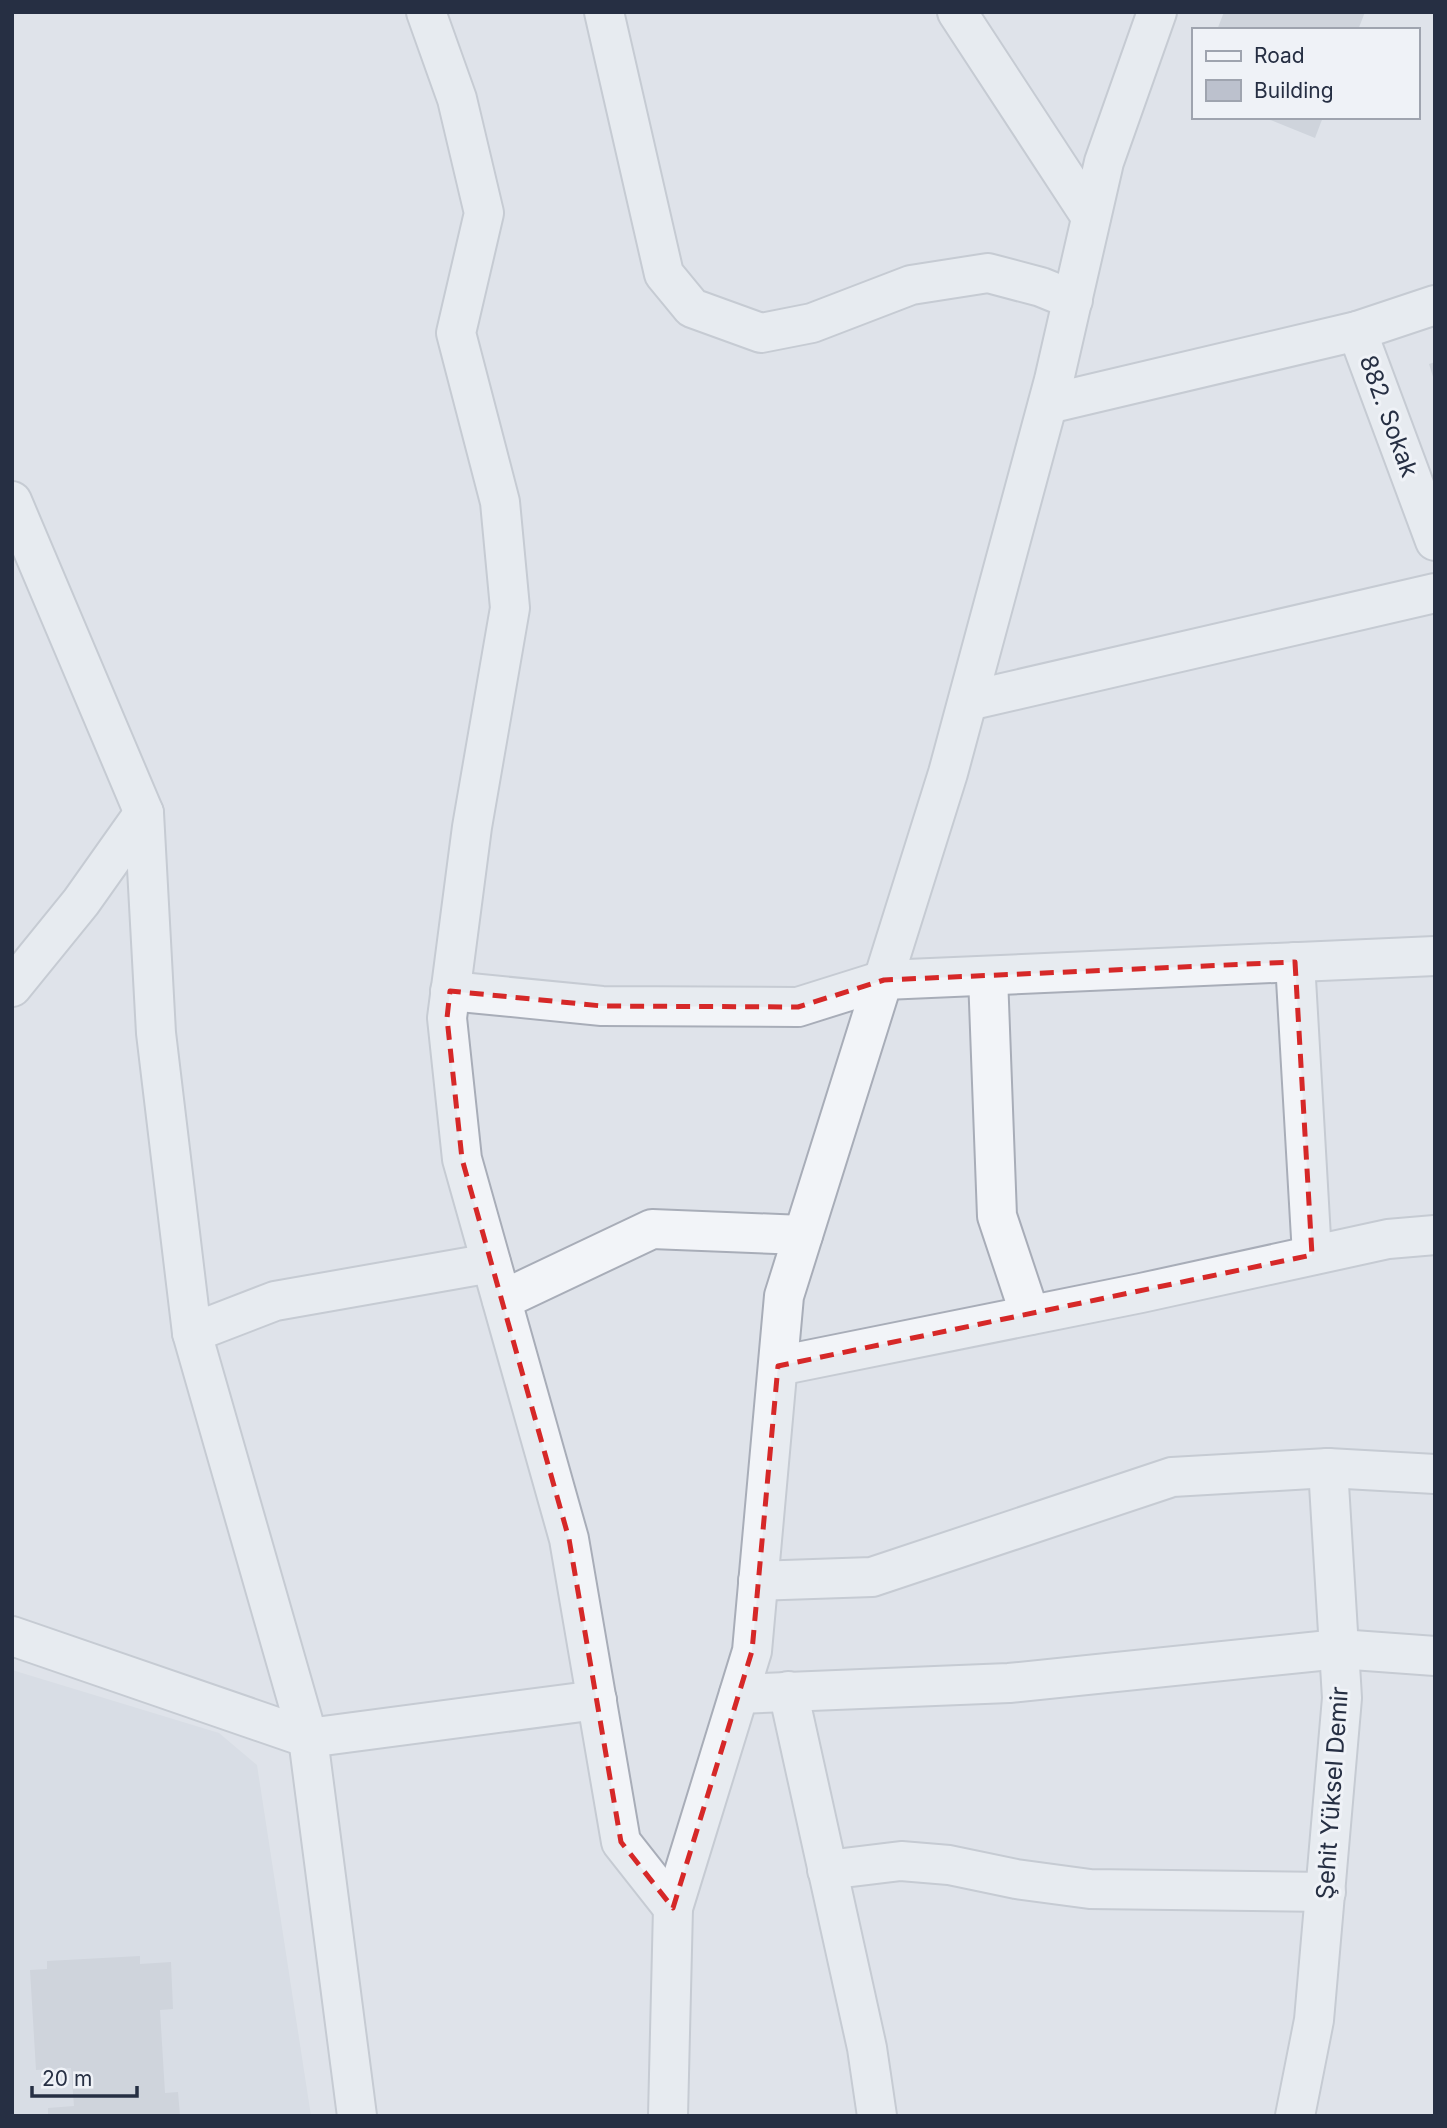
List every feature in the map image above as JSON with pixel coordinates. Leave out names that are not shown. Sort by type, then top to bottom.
[{"type":"street","points":[[426,12],[457,99],[484,213],[456,333],[500,502],[510,608],[472,827],[447,1018],[461,1159],[569,1539],[621,1842],[673,1908]]},
{"type":"street","points":[[604,12],[664,274],[692,308],[761,333],[811,323],[911,285],[988,273],[1041,287],[1073,300]]},
{"type":"street","points":[[957,12],[1091,217]]},
{"type":"street","points":[[667,2116],[673,1908],[752,1651],[783,1296],[948,773],[1048,404],[1104,162],[1157,12]]},
{"type":"street","points":[[1048,404],[1357,331],[1435,305]]},
{"type":"street","name":"882. Sokak","points":[[1357,331],[1435,541]]},
{"type":"street","points":[[12,501],[144,813],[156,1033],[192,1333],[309,1738],[357,2116]]},
{"type":"street","points":[[968,701],[1435,593]]},
{"type":"street","points":[[12,987],[81,902],[144,813]]},
{"type":"street","points":[[450,991],[602,1006],[798,1007],[884,980],[1435,956]]},
{"type":"street","points":[[1295,962],[1312,1255]]},
{"type":"street","points":[[988,976],[997,1216],[1030,1315]]},
{"type":"street","points":[[502,1300],[652,1230],[803,1236]]},
{"type":"street","points":[[778,1366],[1388,1239],[1435,1235]]},
{"type":"street","points":[[192,1333],[275,1301],[491,1263]]},
{"type":"street","points":[[758,1581],[872,1577],[1172,1477],[1328,1468],[1435,1475]]},
{"type":"street","name":"Şehit Yüksel Demir","points":[[1295,2116],[1314,2020],[1342,1699],[1328,1468]]},
{"type":"street","points":[[12,1636],[309,1738],[597,1700]]},
{"type":"street","points":[[738,1693],[1009,1683],[1339,1648],[1435,1656]]},
{"type":"street","points":[[788,1691],[867,2048],[877,2116]]},
{"type":"street","points":[[827,1870],[901,1861],[949,1865],[1016,1880],[1090,1889],[1325,1892]]},
{"type":"highlighted area","points":[[1295,962],[1312,1255],[778,1366],[752,1651],[673,1908],[621,1842],[569,1539],[462,1159],[447,1018],[450,991],[602,1006],[798,1007],[884,980]]},
{"type":"shaded area","points":[[12,1670],[219,1733],[257,1765],[311,2116],[12,2116]]},
{"type":"building","points":[[1224,12],[1365,12],[1359,28],[1218,28]]},
{"type":"building","points":[[1268,119],[1322,119],[1315,138]]},
{"type":"building","points":[[1435,362],[1435,380],[1434,380],[1429,364]]},
{"type":"building","points":[[140,1956],[140,1964],[171,1962],[173,2009],[160,2010],[165,2093],[178,2092],[180,2116],[48,2116],[48,2108],[74,2106],[71,2068],[36,2070],[30,1970],[47,1969],[47,1961]]}]
